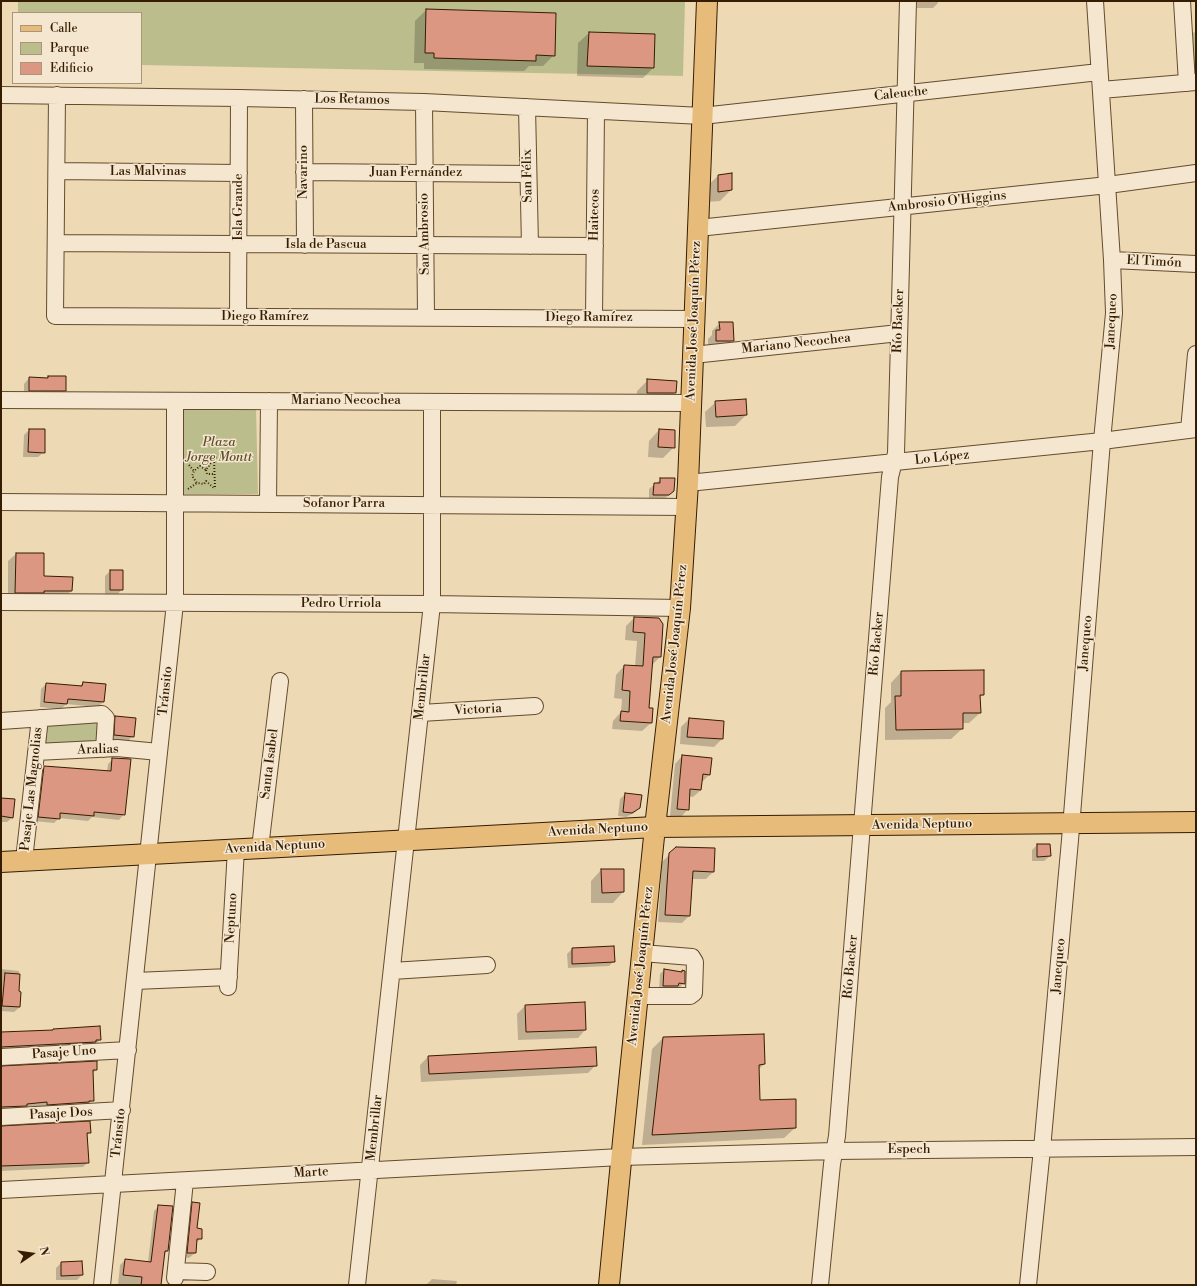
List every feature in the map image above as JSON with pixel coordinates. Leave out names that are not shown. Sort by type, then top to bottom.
[{"type":"main road","name":"Avenida José Joaquín Pérez","points":[[609,1285],[655,827],[680,608],[687,507],[707,1]]},
{"type":"main road","name":"Avenida Neptuno","points":[[1,862],[655,827],[1196,822]]},
{"type":"street","name":"Río Backer","points":[[820,1285],[832,1164],[837,1136],[890,477],[896,453],[908,1]]},
{"type":"street","name":"Janequeo","points":[[1028,1285],[1072,823],[1102,441],[1114,313],[1108,185],[1095,1]]},
{"type":"street","points":[[1101,90],[1192,83],[1190,26],[1182,1]]},
{"type":"street","name":"Caleuche","points":[[702,116],[1100,72]]},
{"type":"street","name":"Los Retamos","points":[[1,95],[424,102],[702,116]]},
{"type":"street","name":"Diego Ramírez","points":[[57,95],[56,316],[695,319]]},
{"type":"street","name":"Isla Grande","points":[[238,316],[239,98]]},
{"type":"street","name":"Navarino","points":[[304,99],[305,244]]},
{"type":"street","name":"San Ambrosio","points":[[424,102],[426,318]]},
{"type":"street","name":"San Félix","points":[[527,107],[530,246]]},
{"type":"street","name":"Haitecos","points":[[594,318],[596,111]]},
{"type":"street","name":"Las Malvinas","points":[[57,171],[239,172]]},
{"type":"street","name":"Juan Fernández","points":[[304,172],[528,174]]},
{"type":"street","name":"Ambrosio O'Higgins","points":[[698,228],[1108,185],[1196,173]]},
{"type":"street","name":"Isla de Pascua","points":[[56,243],[595,246]]},
{"type":"street","name":"El Timón","points":[[1112,260],[1196,264]]},
{"type":"street","name":"Mariano Necochea","points":[[693,355],[899,333]]},
{"type":"street","points":[[1193,429],[1196,354]]},
{"type":"street","name":"Mariano Necochea","points":[[1,400],[691,403]]},
{"type":"street","name":"Tránsito","points":[[102,1285],[114,1185],[175,603],[175,400]]},
{"type":"street","points":[[268,504],[270,401]]},
{"type":"street","name":"Membrillar","points":[[357,1285],[432,604],[432,402]]},
{"type":"street","name":"Lo López","points":[[688,483],[1102,441],[1193,429]]},
{"type":"street","name":"Sofanor Parra","points":[[1,502],[687,507]]},
{"type":"street","name":"Pedro Urriola","points":[[1,602],[432,604],[680,608]]},
{"type":"street","name":"Santa Isabel","points":[[260,848],[280,680]]},
{"type":"street","name":"Victoria","points":[[421,713],[535,706]]},
{"type":"street","points":[[1,721],[102,714],[106,718],[104,748]]},
{"type":"street","name":"Pasaje Las Magnolias","points":[[24,860],[40,718]]},
{"type":"street","name":"Aralias","points":[[36,752],[104,748],[159,752]]},
{"type":"street","name":"Neptuno","points":[[135,981],[228,982],[236,849]]},
{"type":"street","points":[[638,996],[690,996],[694,993],[695,962],[692,957],[642,953]]},
{"type":"street","points":[[392,971],[487,965]]},
{"type":"street","name":"Pasaje Uno","points":[[1,1057],[128,1050]]},
{"type":"street","name":"Pasaje Dos","points":[[1,1117],[122,1110]]},
{"type":"street","name":"Espech","points":[[621,1157],[834,1151],[1196,1147]]},
{"type":"street","name":"Marte","points":[[1,1190],[621,1157]]},
{"type":"street","points":[[185,1181],[176,1274],[207,1272]]},
{"type":"path","points":[[183,459],[260,456]]},
{"type":"path","points":[[206,470],[214,458]]},
{"type":"path","points":[[214,458],[215,496]]},
{"type":"path","points":[[214,474],[207,474],[206,470],[200,466],[194,471],[192,476],[197,483],[204,484],[206,481],[215,488]]},
{"type":"green space","points":[[18,1],[685,1],[683,76],[142,65],[142,12],[18,12]]},
{"type":"green space","points":[[1196,32],[1196,79],[1192,80],[1189,33]]},
{"type":"green space","name":"Plaza Jorge Montt","points":[[256,406],[258,494],[180,494],[181,407]]},
{"type":"green space","points":[[100,718],[100,743],[41,745],[44,721]]},
{"type":"building","points":[[426,9],[556,13],[555,56],[536,55],[536,61],[434,58],[434,53],[425,53]]},
{"type":"building","points":[[589,32],[655,34],[654,68],[587,66]]},
{"type":"building","points":[[732,173],[732,190],[718,192],[718,175]]},
{"type":"building","points":[[719,322],[733,322],[734,341],[716,341],[716,330],[720,330]]},
{"type":"building","points":[[48,376],[66,376],[66,391],[29,391],[29,377],[48,378]]},
{"type":"building","points":[[647,379],[677,381],[676,393],[647,393]]},
{"type":"building","points":[[746,399],[747,415],[716,417],[715,401]]},
{"type":"building","points":[[29,429],[45,429],[45,453],[28,452]]},
{"type":"building","points":[[659,429],[675,430],[675,448],[658,447]]},
{"type":"building","points":[[660,478],[675,478],[674,491],[669,495],[653,495],[654,483],[660,483]]},
{"type":"building","points":[[16,553],[44,553],[44,576],[73,577],[72,591],[15,593]]},
{"type":"building","points":[[110,570],[123,570],[123,590],[110,590]]},
{"type":"building","points":[[634,617],[659,618],[663,624],[661,657],[653,657],[649,708],[653,708],[652,723],[620,721],[621,711],[629,712],[630,691],[622,690],[624,665],[643,666],[645,633],[633,632]]},
{"type":"building","points":[[984,670],[984,695],[980,695],[981,713],[963,713],[963,729],[896,730],[895,696],[901,696],[901,671]]},
{"type":"building","points":[[83,682],[106,684],[104,702],[68,699],[67,704],[44,702],[46,683],[82,686]]},
{"type":"building","points":[[115,716],[136,718],[134,737],[114,735]]},
{"type":"building","points":[[689,718],[724,721],[723,739],[687,737]]},
{"type":"building","points":[[682,755],[712,758],[710,775],[703,774],[701,790],[690,789],[689,810],[677,809]]},
{"type":"building","points":[[112,758],[131,759],[125,815],[94,812],[94,816],[60,813],[60,819],[38,817],[44,766],[111,771]]},
{"type":"building","points":[[625,793],[642,795],[640,808],[632,813],[623,812]]},
{"type":"building","points":[[1,798],[15,799],[13,818],[1,816]]},
{"type":"building","points":[[1037,844],[1050,844],[1051,856],[1037,857]]},
{"type":"building","points":[[676,847],[715,848],[714,872],[693,871],[690,916],[665,915],[669,853]]},
{"type":"building","points":[[601,869],[624,869],[624,892],[602,893]]},
{"type":"building","points":[[614,946],[615,962],[572,964],[572,948]]},
{"type":"building","points":[[664,969],[682,972],[682,970],[685,971],[685,984],[679,983],[678,986],[663,986]]},
{"type":"building","points":[[5,973],[20,974],[20,1007],[2,1006]]},
{"type":"building","points":[[585,1002],[586,1030],[526,1032],[525,1005]]},
{"type":"building","points":[[100,1026],[101,1040],[96,1040],[96,1042],[1,1047],[1,1032]]},
{"type":"building","points":[[764,1034],[765,1064],[759,1065],[760,1100],[796,1099],[796,1128],[652,1135],[663,1037]]},
{"type":"building","points":[[596,1047],[597,1066],[429,1074],[428,1056]]},
{"type":"building","points":[[97,1061],[97,1070],[93,1070],[94,1101],[47,1105],[47,1102],[27,1104],[27,1106],[1,1107],[1,1066]]},
{"type":"building","points":[[90,1121],[91,1133],[87,1133],[89,1163],[1,1166],[1,1126]]},
{"type":"building","points":[[192,1202],[200,1203],[197,1228],[202,1229],[202,1239],[197,1239],[196,1253],[187,1253]]},
{"type":"building","points":[[158,1205],[173,1206],[168,1251],[165,1251],[161,1285],[141,1285],[142,1277],[123,1275],[125,1259],[151,1262]]},
{"type":"building","points":[[82,1261],[83,1275],[61,1276],[61,1262]]}]
